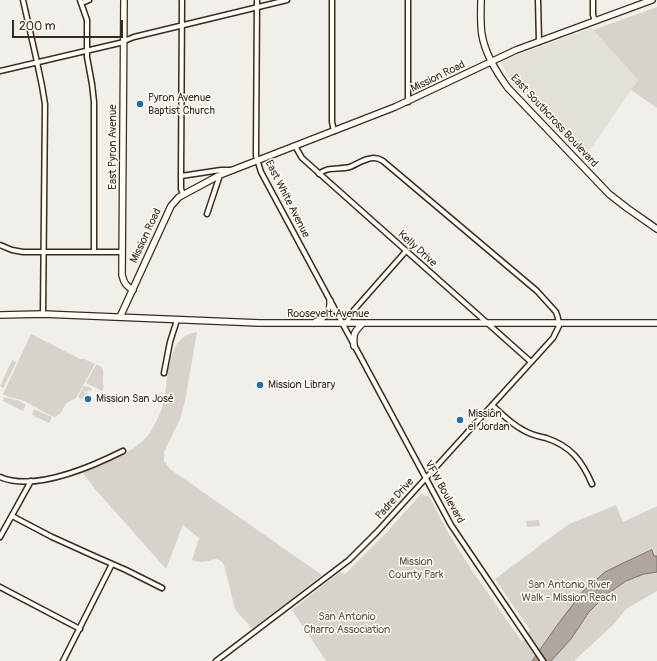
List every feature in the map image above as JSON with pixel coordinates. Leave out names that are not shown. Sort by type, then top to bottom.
[{"type":"main road","name":"East Pyron Avenue","points":[[124,0],[122,275],[123,281],[133,290]]},
{"type":"main road","name":"East Southcross Boulevard","points":[[481,0],[481,26],[484,43],[499,76],[508,88],[609,194],[657,229]]},
{"type":"main road","name":"Mission Road","points":[[120,317],[171,206],[175,200],[183,194],[232,170],[408,102],[492,61],[649,0]]},
{"type":"main road","points":[[314,324],[328,314],[330,301]]},
{"type":"main road","name":"Roosevelt Avenue","points":[[0,315],[44,314],[314,324],[657,323]]},
{"type":"main road","points":[[354,346],[353,335],[362,324]]},
{"type":"street","points":[[22,0],[37,62],[45,104],[44,314]]},
{"type":"street","points":[[89,0],[81,2],[87,20],[87,51],[94,102],[94,252]]},
{"type":"street","points":[[182,0],[180,176],[183,194]]},
{"type":"street","name":"East White Avenue","points":[[257,0],[257,161],[261,172],[330,301],[344,324]]},
{"type":"street","points":[[0,71],[87,51],[134,37],[286,0]]},
{"type":"street","points":[[332,0],[332,122],[334,131]]},
{"type":"street","points":[[408,0],[408,102]]},
{"type":"street","points":[[538,0],[539,42]]},
{"type":"street","points":[[593,0],[593,15],[595,21]]},
{"type":"street","name":"Kelly Drive","points":[[295,146],[302,158],[319,174],[531,362]]},
{"type":"street","points":[[319,174],[323,170],[351,166],[372,158],[383,161],[537,291],[556,312],[559,323]]},
{"type":"street","name":"Mission Road","points":[[180,176],[221,170],[232,170]]},
{"type":"street","points":[[207,214],[220,175]]},
{"type":"street","points":[[0,245],[20,252],[122,252]]},
{"type":"street","points":[[344,324],[354,310],[406,251]]},
{"type":"street","points":[[164,373],[170,342],[177,320]]},
{"type":"street","name":"Padre Drive","points":[[216,661],[350,560],[426,479],[553,338],[558,329],[559,323]]},
{"type":"street","name":"VFW Boulevard","points":[[344,324],[354,346],[458,536],[543,661]]},
{"type":"street","points":[[492,405],[518,428],[534,436],[555,441],[567,448],[583,466],[592,484]]},
{"type":"street","points":[[0,477],[9,480],[31,481],[68,475],[123,451]]},
{"type":"street","points":[[0,537],[31,481]]},
{"type":"street","points":[[12,516],[52,537],[162,588]]},
{"type":"street","points":[[63,661],[112,564]]},
{"type":"street","points":[[0,587],[80,629]]},
{"type":"shaded area","points":[[591,28],[638,80],[585,157],[512,83],[502,62],[506,59]]},
{"type":"shaded area","points":[[652,550],[654,556],[657,556],[657,572],[644,574],[626,581],[606,595],[589,612],[571,639],[551,661],[532,661],[584,590],[605,572]]},
{"type":"green space","points":[[657,7],[657,108],[631,90],[638,80],[593,30]]},
{"type":"green space","points":[[197,332],[185,401],[180,419],[164,452],[164,461],[170,469],[322,575],[252,629],[235,609],[222,562],[217,559],[205,562],[192,560],[199,538],[183,525],[166,569],[95,489],[83,473],[127,452],[143,441],[149,434],[158,418],[163,404],[168,369],[174,349],[179,341],[187,335]]},
{"type":"green space","points":[[31,334],[80,359],[84,359],[95,364],[76,398],[66,403],[61,413],[55,417],[19,399],[3,394]]},
{"type":"green space","points":[[12,360],[16,363],[3,388],[0,386]]},
{"type":"green space","points":[[96,365],[103,369],[104,387],[102,391],[86,383]]},
{"type":"green space","points":[[84,386],[92,389],[91,391],[88,390],[87,393],[89,395],[87,398],[84,396],[82,400],[78,397]]},
{"type":"green space","points":[[4,397],[20,401],[26,405],[23,411],[3,401]]},
{"type":"green space","points":[[34,409],[52,417],[49,423],[32,415]]},
{"type":"green space","points":[[421,494],[430,497],[439,516],[461,553],[522,642],[530,630],[495,579],[569,524],[616,505],[623,522],[657,506],[657,591],[626,609],[614,624],[574,661],[326,661],[292,610],[340,572],[345,574],[386,533]]},
{"type":"green space","points":[[539,520],[540,526],[527,527],[526,521]]},
{"type":"place","name":"Pyron Avenue Baptist Church","points":[[140,104]]},
{"type":"place","name":"Mission Library","points":[[260,385]]},
{"type":"place","name":"Mission San José","points":[[88,399]]},
{"type":"place","name":"Mission el Jordan","points":[[460,420]]},
{"type":"park label","name":"Mission County Park","points":[[416,568]]},
{"type":"park label","name":"San Antonio River Walk - Mission Reach","points":[[569,591]]},
{"type":"park label","name":"San Antonio Charro Association","points":[[347,623]]}]
